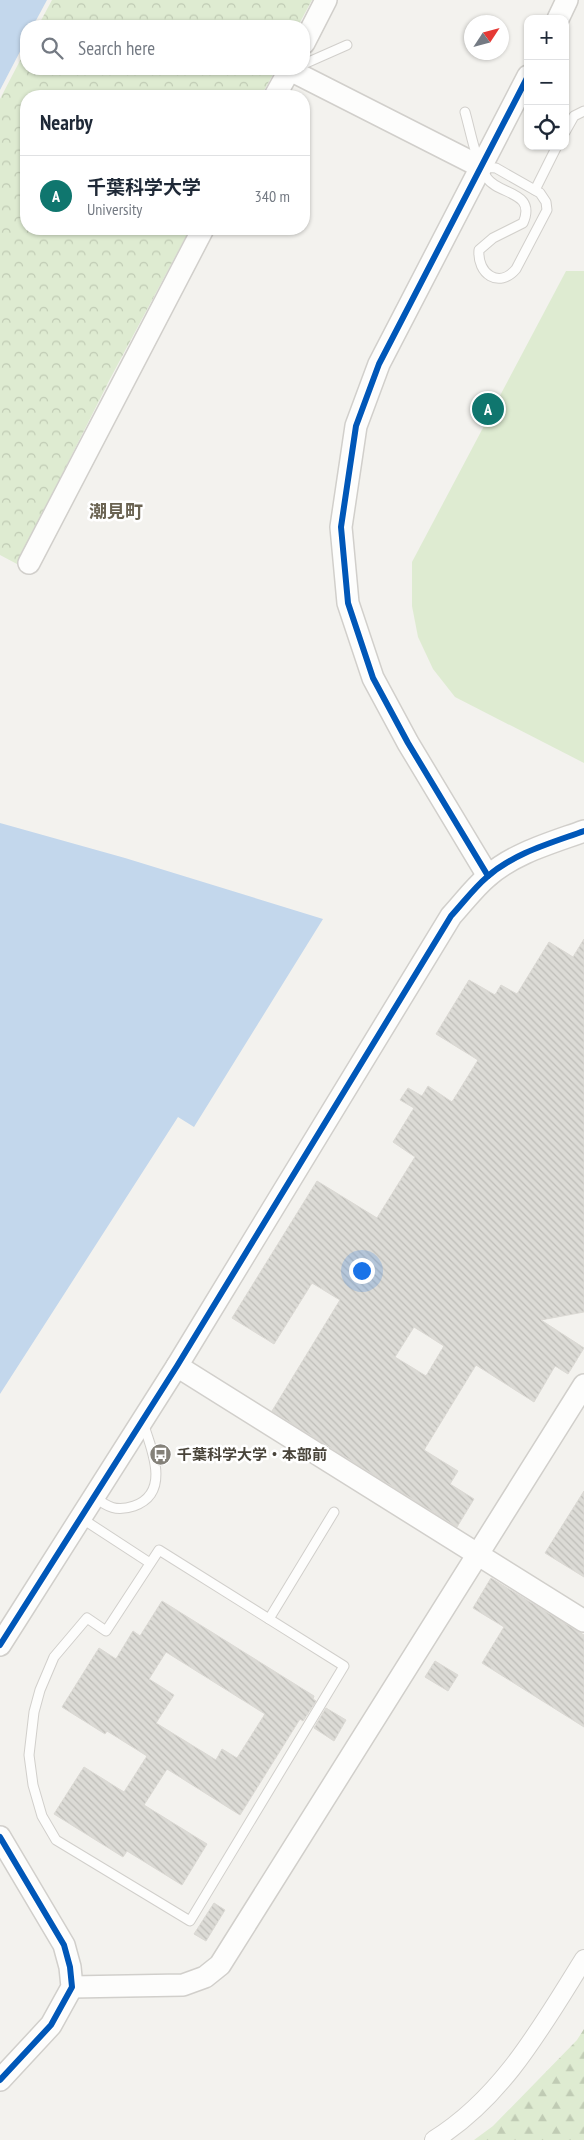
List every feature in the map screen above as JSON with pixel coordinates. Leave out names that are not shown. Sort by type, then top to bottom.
[{"type":"street","points":[[310,31],[326,0]]},
{"type":"street","points":[[560,15],[567,0]]},
{"type":"street","points":[[279,90],[289,75]]},
{"type":"street","points":[[307,75],[481,167]]},
{"type":"street","points":[[488,876],[408,744],[373,678],[348,603],[341,527],[356,426],[379,364],[524,84]]},
{"type":"street","points":[[29,563],[200,235]]},
{"type":"street","points":[[0,1645],[176,1366],[451,916],[488,876],[528,852],[584,831]]},
{"type":"street","points":[[176,1366],[584,1621]]},
{"type":"street","points":[[72,1987],[183,1985],[205,1977],[220,1965],[584,1385]]},
{"type":"street","points":[[0,1837],[64,1945],[70,1967],[72,1987],[50,2025],[0,2080]]},
{"type":"street","points":[[434,2140],[451,2130],[490,2096],[530,2047],[584,1959]]},
{"type":"lane","points":[[310,61],[347,45]]},
{"type":"lane","points":[[569,125],[574,116],[584,111]]},
{"type":"lane","points":[[465,112],[481,167],[488,180],[520,197],[524,206],[525,217],[523,223],[493,238],[479,250],[480,265],[484,273],[491,278],[511,275],[547,210],[546,202],[540,193],[496,168],[481,167]]},
{"type":"lane","points":[[535,190],[555,150]]},
{"type":"lane","points":[[94,1497],[108,1506],[123,1510],[145,1500],[153,1490],[156,1478],[154,1456],[142,1420]]},
{"type":"lane","points":[[269,1619],[334,1512]]},
{"type":"lane","points":[[80,1518],[150,1563]]},
{"type":"lane","points":[[159,1550],[344,1666],[190,1922],[56,1840],[42,1816],[33,1785],[29,1755],[34,1712],[40,1690],[54,1657],[87,1618],[106,1631],[150,1563],[159,1550]]},
{"type":"green space","points":[[52,0],[312,0],[301,20],[41,20]]},
{"type":"green space","points":[[20,61],[20,75],[273,75],[264,90],[20,90],[20,235],[187,235],[110,379],[17,564],[0,555],[0,99]]},
{"type":"green space","points":[[566,271],[584,271],[584,763],[455,697],[433,669],[418,637],[412,606],[412,562]]},
{"type":"green space","points":[[584,2029],[584,2140],[474,2140],[493,2126],[577,2040]]},
{"type":"water","points":[[0,0],[47,0],[36,20],[20,20],[20,52],[0,90]]},
{"type":"water","points":[[0,823],[125,858],[323,919],[194,1127],[178,1117],[0,1394]]},
{"type":"building","points":[[584,939],[584,1312],[541,1320],[584,1348],[568,1374],[555,1366],[534,1402],[476,1365],[424,1450],[458,1471],[450,1484],[474,1499],[457,1527],[272,1411],[340,1300],[312,1283],[274,1344],[232,1318],[317,1181],[377,1218],[415,1157],[393,1142],[414,1108],[400,1100],[408,1088],[422,1096],[428,1086],[452,1102],[478,1060],[436,1034],[469,980],[495,995],[501,985],[517,994],[549,942],[573,957]],"holes":[[[414,1327],[444,1346],[426,1376],[395,1357]]]},
{"type":"building","points":[[584,1491],[584,1577],[545,1553]]},
{"type":"building","points":[[491,1578],[584,1635],[584,1727],[482,1663],[504,1627],[473,1608]]},
{"type":"building","points":[[162,1601],[314,1696],[313,1699],[316,1701],[303,1721],[300,1719],[240,1815],[167,1769],[144,1805],[207,1844],[182,1885],[127,1851],[123,1857],[54,1814],[84,1767],[124,1792],[147,1756],[107,1731],[105,1734],[62,1707],[99,1648],[116,1659],[133,1631],[140,1636]],"holes":[[[166,1652],[265,1714],[237,1758],[222,1749],[216,1760],[156,1723],[174,1695],[149,1679]]]},
{"type":"building","points":[[435,1661],[458,1675],[448,1691],[425,1677]]},
{"type":"building","points":[[326,1708],[346,1720],[334,1741],[314,1728]]},
{"type":"building","points":[[214,1903],[225,1910],[206,1941],[194,1934]]},
{"type":"cycle path","points":[[488,876],[408,743],[373,678],[348,603],[341,527],[356,426],[379,364],[524,84]]},
{"type":"cycle path","points":[[0,1645],[177,1366],[451,916],[482,881],[509,861],[584,831]]},
{"type":"cycle path","points":[[0,1837],[64,1945],[70,1967],[72,1987],[51,2025],[0,2080]]},
{"type":"place","name":"千葉科学大学","points":[[488,409]]},
{"type":"place","name":"千葉科学大学・本部前","points":[[161,1454]]},
{"type":"district","name":"潮見町","points":[[116,511]]}]
